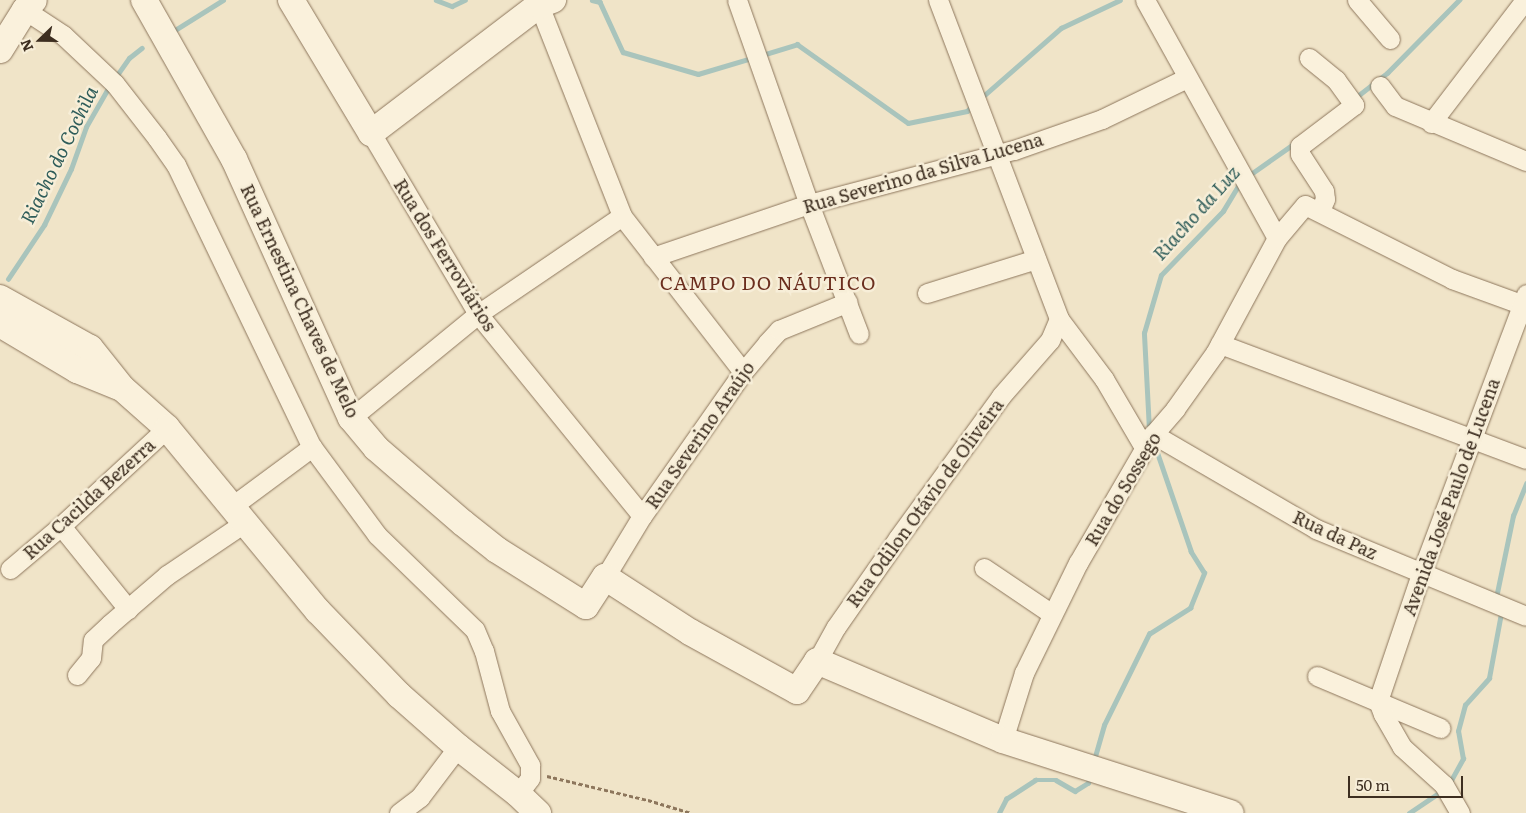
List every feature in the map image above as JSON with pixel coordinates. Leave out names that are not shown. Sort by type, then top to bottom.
[{"type":"street","name":"Rua Ernestina Chaves de Melo","points":[[144,0],[234,159],[351,418],[376,448],[463,523],[497,550],[586,606]]},
{"type":"street","name":"Rua dos Ferroviários","points":[[291,0],[478,314],[642,516]]},
{"type":"street","points":[[737,0],[809,204],[859,334]]},
{"type":"street","points":[[938,0],[1060,319],[1149,441]]},
{"type":"street","points":[[1145,0],[1277,238]]},
{"type":"street","points":[[1357,0],[1390,39]]},
{"type":"street","points":[[1431,123],[1520,19],[1525,0]]},
{"type":"street","points":[[371,133],[543,2],[622,216],[743,372]]},
{"type":"street","points":[[0,18],[24,3]]},
{"type":"street","points":[[0,50],[24,3]]},
{"type":"street","points":[[24,3],[63,35],[115,84],[158,138],[176,165],[312,447],[377,535],[475,630],[484,651],[500,711],[527,758],[524,783],[538,813]]},
{"type":"street","points":[[1309,58],[1336,80],[1354,105],[1300,146],[1300,154],[1324,191],[1325,200],[1313,208],[1452,279],[1524,301]]},
{"type":"street","name":"Rua Severino da Silva Lucena","points":[[653,256],[809,204],[1014,150],[1102,119],[1188,78]]},
{"type":"street","points":[[1380,86],[1395,106],[1431,123],[1526,161]]},
{"type":"street","name":"Rua do Sossego","points":[[1003,740],[1024,673],[1052,614],[1078,563],[1149,441],[1220,344],[1235,312],[1277,238],[1313,208]]},
{"type":"street","points":[[351,418],[478,314],[622,216]]},
{"type":"street","points":[[928,293],[1036,259]]},
{"type":"street","points":[[0,298],[90,348],[122,388],[167,428],[318,611],[399,695],[458,748],[524,783]]},
{"type":"street","name":"Avenida José Paulo de Lucena","points":[[1378,701],[1421,574],[1524,301]]},
{"type":"street","name":"Rua Severino Araújo","points":[[586,606],[642,516],[743,372],[779,330],[848,302]]},
{"type":"street","name":"Rua Odilon Otávio de Oliveira","points":[[605,577],[698,637],[797,691],[836,627],[898,538],[1001,396],[1050,340],[1060,319]]},
{"type":"street","points":[[0,324],[77,370],[122,388]]},
{"type":"street","points":[[1220,344],[1526,459]]},
{"type":"street","name":"Rua Cacilda Bezerra","points":[[10,569],[61,526],[167,428]]},
{"type":"street","name":"Rua da Paz","points":[[1149,441],[1316,529],[1526,616]]},
{"type":"street","points":[[77,674],[91,658],[93,640],[238,515],[312,447]]},
{"type":"street","points":[[61,526],[128,609]]},
{"type":"street","points":[[984,568],[1052,614]]},
{"type":"street","points":[[816,661],[1003,740],[1232,813]]},
{"type":"street","points":[[1316,676],[1440,728]]},
{"type":"street","points":[[1378,701],[1383,714],[1402,746],[1444,785],[1460,813]]},
{"type":"street","points":[[399,813],[420,797],[458,748]]},
{"type":"path","points":[[524,783],[648,800],[691,813]]},
{"type":"waterway","name":"Riacho do Cochila","points":[[172,32],[223,0]]},
{"type":"waterway","name":"Riacho do Cochila","points":[[436,0],[452,6],[465,0]]},
{"type":"waterway","points":[[592,0],[600,2],[623,52],[698,74],[752,58]]},
{"type":"waterway","points":[[980,99],[1061,28],[1120,0]]},
{"type":"waterway","name":"Riacho da Luz","points":[[1355,98],[1387,73],[1459,0]]},
{"type":"waterway","points":[[762,55],[797,44],[908,123],[967,111],[972,106]]},
{"type":"waterway","name":"Riacho do Cochila","points":[[115,78],[129,58],[142,48]]},
{"type":"waterway","name":"Riacho do Cochila","points":[[8,279],[44,225],[71,169],[86,127],[110,85]]},
{"type":"waterway","name":"Riacho da Luz","points":[[1248,176],[1295,143]]},
{"type":"waterway","name":"Riacho da Luz","points":[[1149,430],[1144,333],[1161,275],[1223,211],[1240,183]]},
{"type":"waterway","name":"Riacho da Luz","points":[[1094,760],[1104,725],[1149,634],[1190,608],[1204,573],[1191,552],[1154,444]]},
{"type":"waterway","points":[[1497,593],[1513,516],[1526,484]]},
{"type":"waterway","points":[[1449,784],[1463,759],[1458,731],[1465,705],[1489,678],[1501,613]]},
{"type":"waterway","name":"Riacho da Luz","points":[[999,813],[1006,799],[1035,780],[1056,780],[1075,791],[1088,783],[1090,776]]},
{"type":"waterway","points":[[1409,813],[1442,791]]},
{"type":"district","name":"CAMPO DO NÁUTICO","points":[[768,283]]}]
